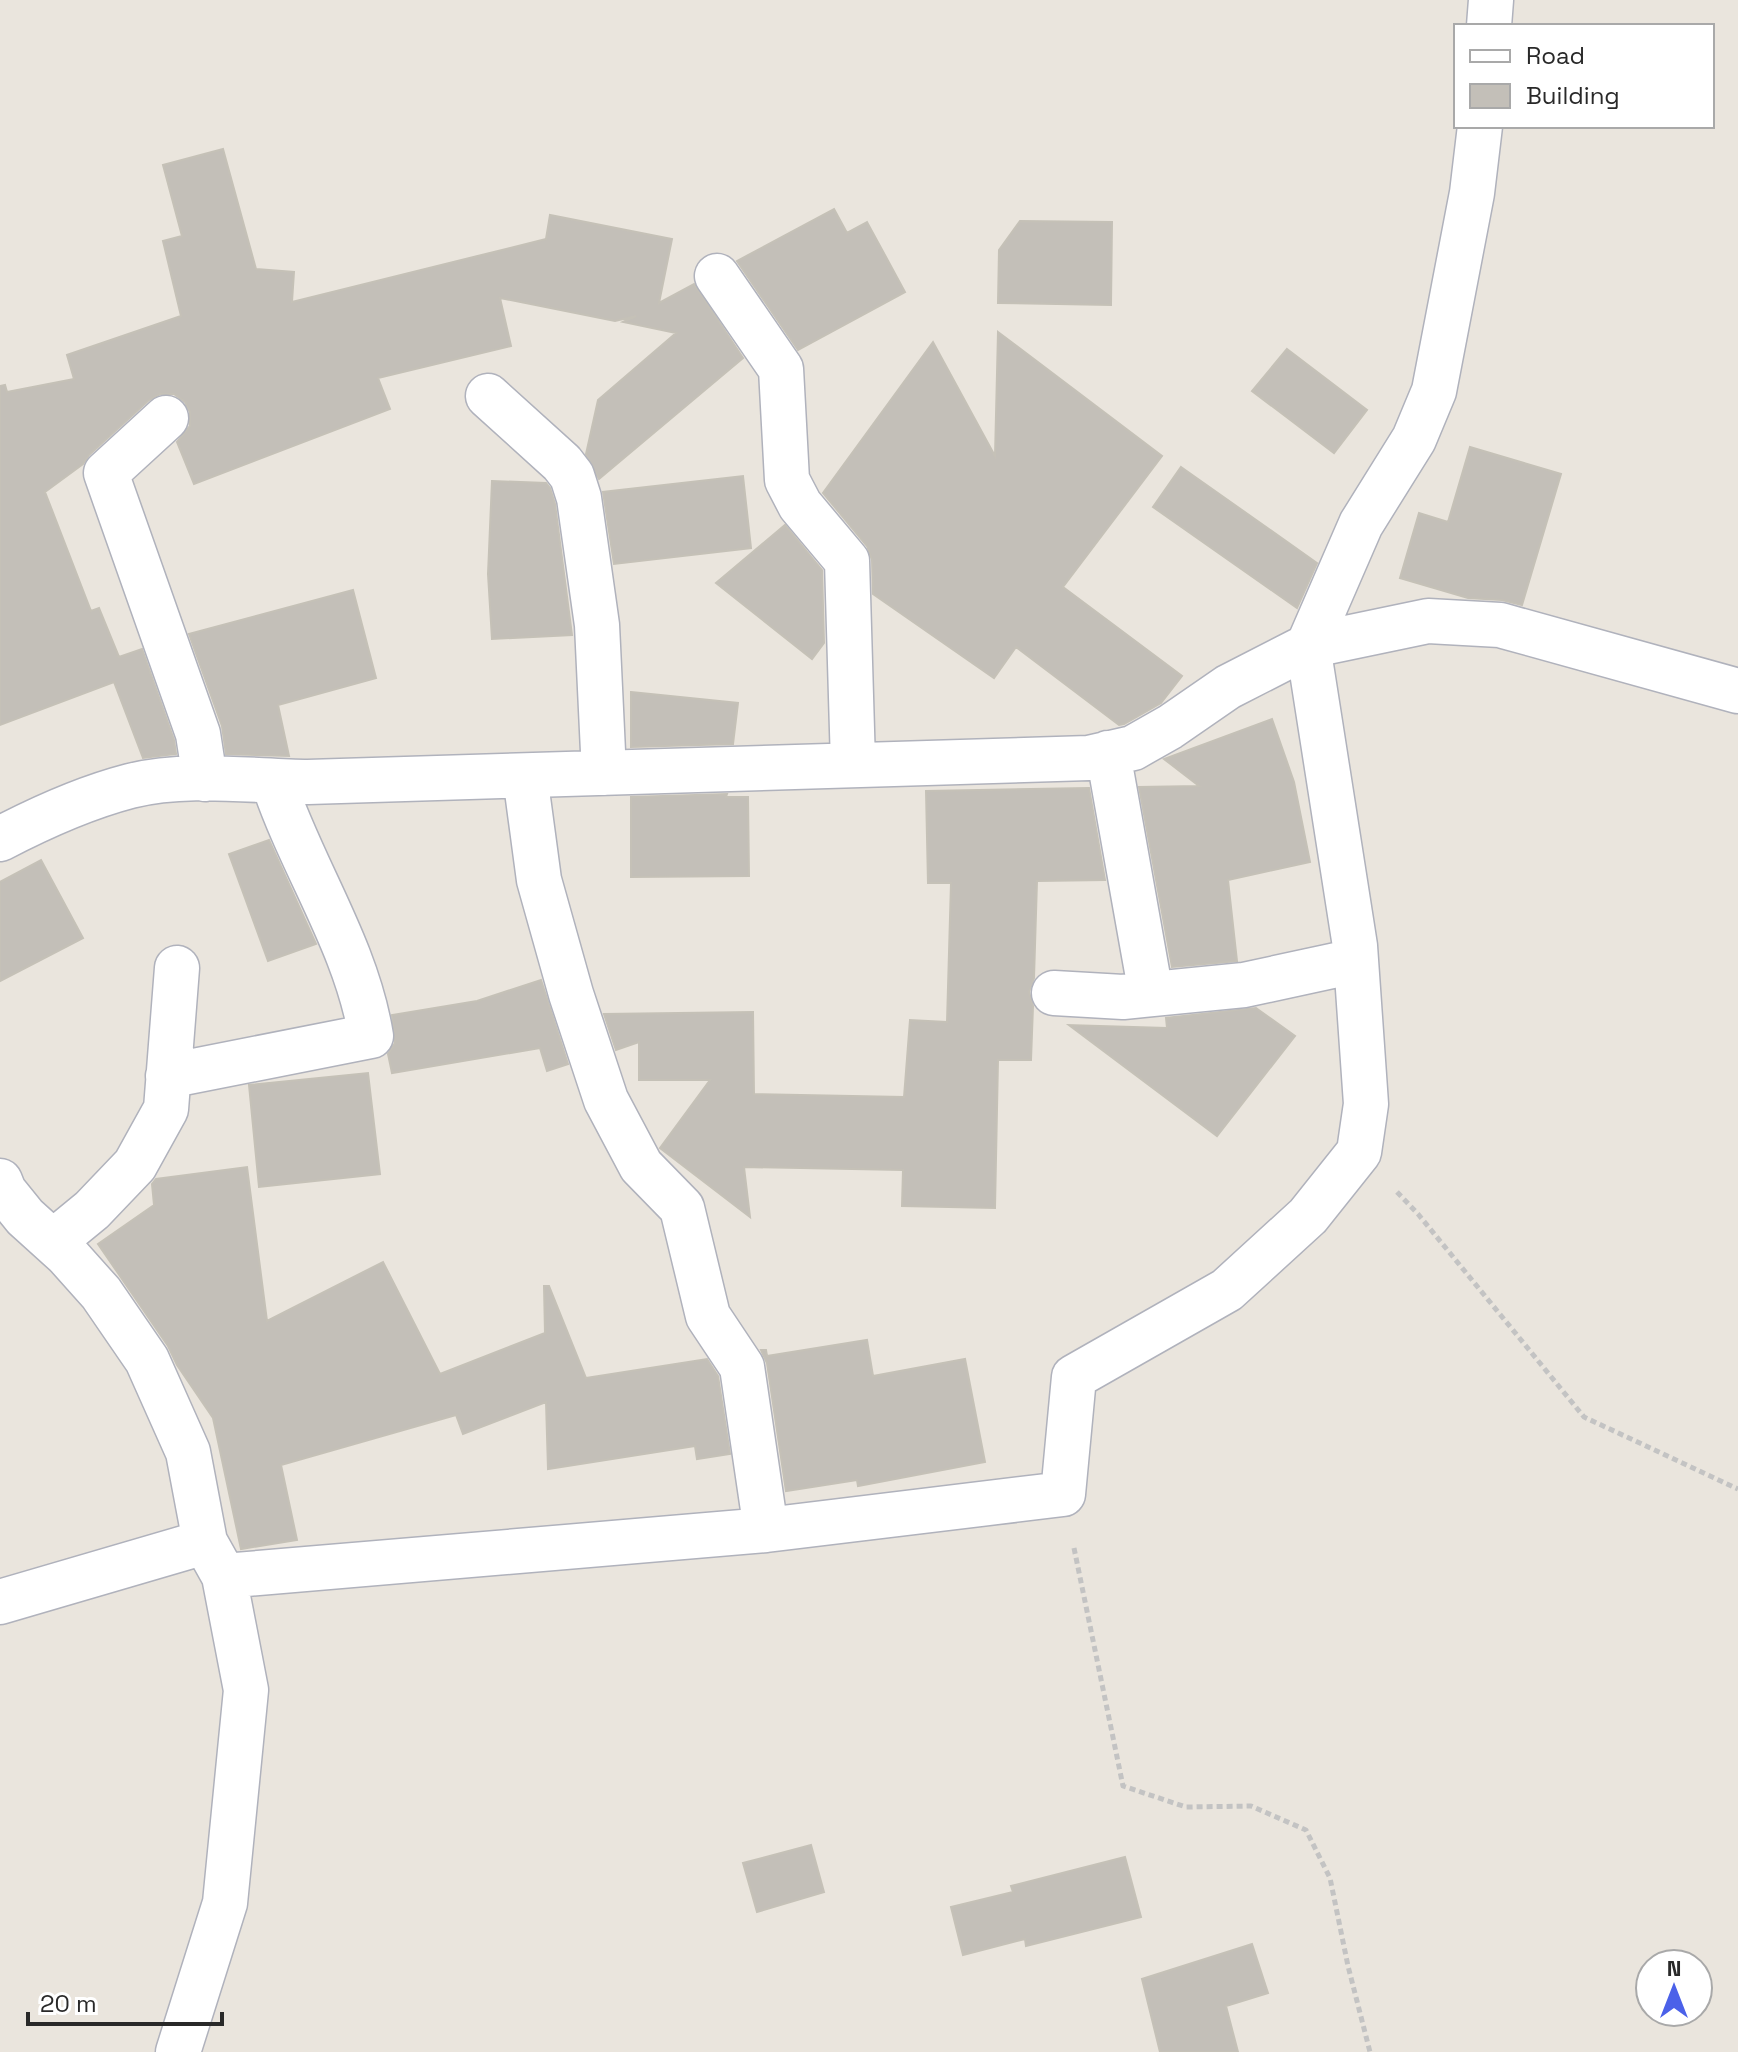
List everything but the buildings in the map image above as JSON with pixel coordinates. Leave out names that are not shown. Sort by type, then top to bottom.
[{"type":"street","points":[[1489,24],[1491,0]]},
{"type":"street","points":[[0,1602],[214,1559],[766,1530],[1063,1494],[1074,1377],[1227,1290],[1308,1216],[1359,1152],[1366,1104],[1355,961],[1308,646],[1361,524],[1414,439],[1434,391],[1472,193],[1480,128]]},
{"type":"street","points":[[717,276],[781,369],[787,480],[800,505],[847,561],[853,764]]},
{"type":"street","points":[[488,396],[562,463],[572,476],[579,498],[597,625],[604,773]]},
{"type":"street","points":[[166,418],[106,473],[198,734],[205,779]]},
{"type":"street","points":[[0,839],[66,806],[133,786],[205,779],[273,781],[525,776],[1089,758],[1133,748],[1228,687],[1308,646],[1428,621],[1500,625],[1738,691]]},
{"type":"street","points":[[1108,753],[1151,994]]},
{"type":"street","points":[[525,776],[539,880],[571,994],[606,1100],[641,1166],[682,1208],[708,1316],[742,1367],[766,1530]]},
{"type":"street","points":[[168,1076],[371,1036],[349,954],[288,826],[273,781]]},
{"type":"street","points":[[1054,993],[1123,997],[1244,985],[1355,961]]},
{"type":"street","points":[[53,1242],[92,1210],[135,1165],[166,1109],[177,968]]},
{"type":"street","points":[[0,1181],[4,1191],[25,1217],[101,1293],[147,1360],[188,1452],[246,1690],[225,1903],[178,2052]]},
{"type":"path","points":[[1359,1152],[1418,1214],[1584,1417],[1738,1489]]},
{"type":"path","points":[[1063,1494],[1123,1786],[1186,1807],[1251,1806],[1306,1830],[1330,1878],[1370,2052]]}]
